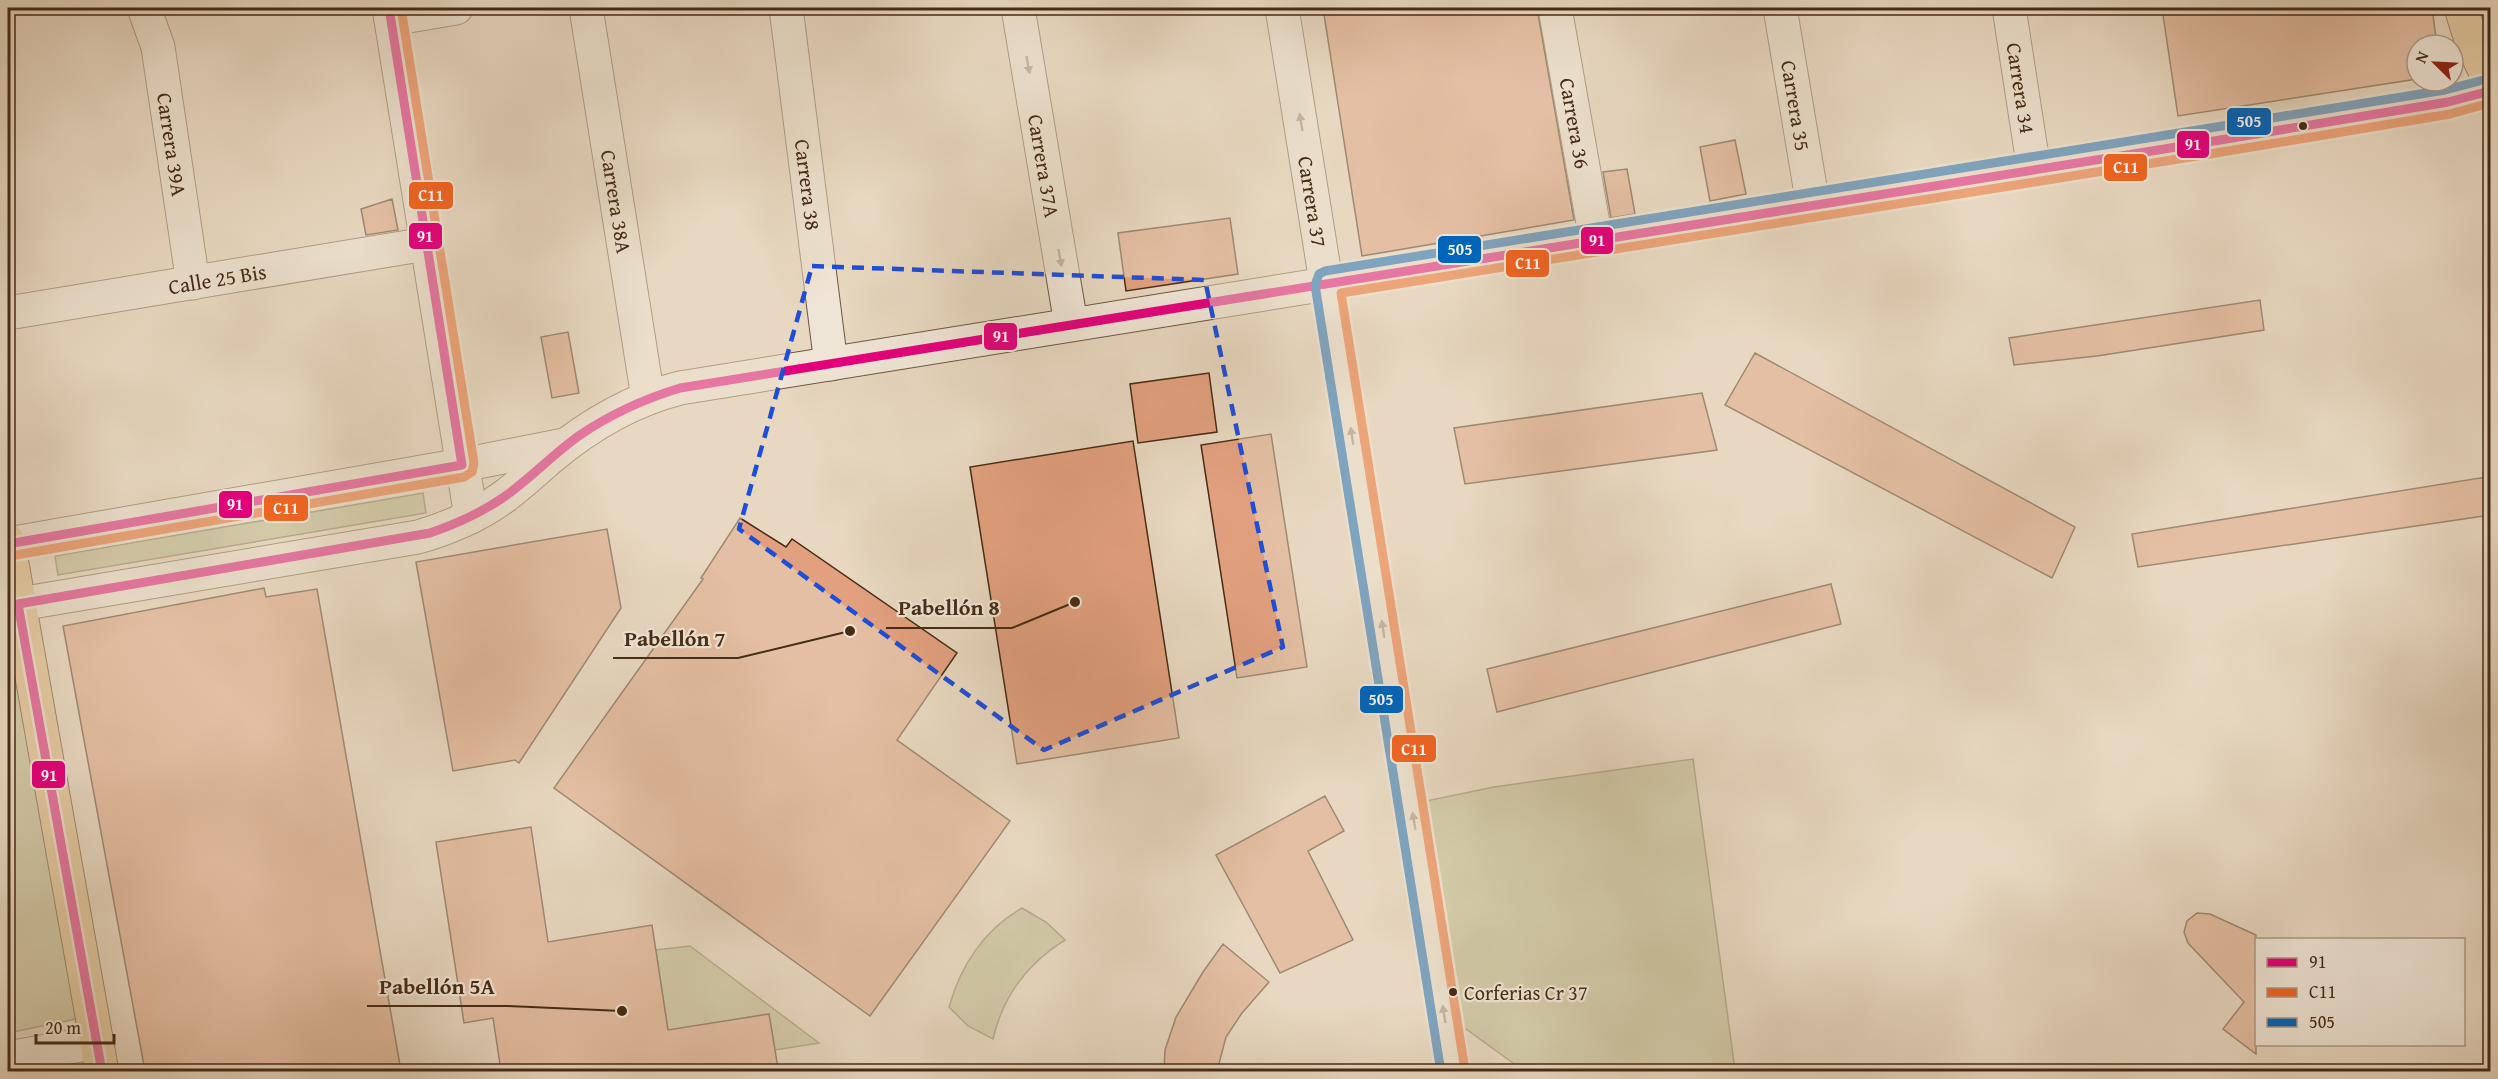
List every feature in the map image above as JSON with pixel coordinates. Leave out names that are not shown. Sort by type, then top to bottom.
[{"type":"main road","points":[[2461,8],[2473,46],[2490,81]]},
{"type":"main road","points":[[8,543],[13,605],[100,1057]]},
{"type":"street","name":"Carrera 39A","points":[[144,8],[158,47],[193,283]]},
{"type":"street","points":[[456,8],[390,13],[471,517]]},
{"type":"street","name":"Carrera 38A","points":[[586,8],[648,398]]},
{"type":"street","name":"Carrera 38","points":[[786,8],[831,364]]},
{"type":"street","name":"Carrera 37A","points":[[1018,8],[1071,324]]},
{"type":"street","name":"Carrera 37","points":[[1282,8],[1453,1071]]},
{"type":"street","name":"Carrera 36","points":[[1555,8],[1596,240]]},
{"type":"street","name":"Carrera 35","points":[[1780,8],[1813,205]]},
{"type":"street","name":"Carrera 34","points":[[2009,8],[2034,170]]},
{"type":"street","points":[[13,605],[418,537],[446,529],[504,497],[569,444],[610,416],[648,398],[680,388],[2034,170],[2448,102],[2490,91]]},
{"type":"street","name":"Calle 25 Bis","points":[[8,313],[426,244]]},
{"type":"street","points":[[8,543],[462,465],[569,444]]},
{"type":"street","points":[[8,1058],[100,1057]]},
{"type":"highlighted area","points":[[812,266],[1205,280],[1283,647],[1044,750],[739,529]]},
{"type":"shaded area","points":[[423,493],[426,513],[58,575],[55,556]]},
{"type":"shaded area","points":[[11,641],[76,1019],[13,1032],[8,1001],[8,642]]},
{"type":"shaded area","points":[[1693,759],[1735,1070],[1524,1071],[1462,1026],[1426,801],[1494,787]]},
{"type":"shaded area","points":[[1022,908],[1046,922],[1065,940],[1040,959],[1019,982],[1003,1009],[993,1039],[968,1026],[949,1007],[960,977],[976,950],[996,927]]},
{"type":"shaded area","points":[[690,946],[819,1043],[775,1050],[769,1014],[701,1025],[708,1071],[674,1071],[656,950]]},
{"type":"building","points":[[1323,8],[1537,8],[1574,220],[1362,256]]},
{"type":"building","points":[[2162,8],[2432,8],[2435,33],[2405,33],[2405,81],[2178,116]]},
{"type":"building","points":[[1735,140],[1746,194],[1710,201],[1700,147]]},
{"type":"building","points":[[1627,169],[1635,214],[1611,218],[1603,172]]},
{"type":"building","points":[[392,199],[398,230],[366,235],[361,209]]},
{"type":"building","points":[[1230,218],[1238,274],[1126,291],[1118,233]]},
{"type":"building","points":[[2260,300],[2264,330],[2097,356],[2014,365],[2009,338]]},
{"type":"building","points":[[568,332],[579,393],[552,398],[541,337]]},
{"type":"building","points":[[1755,353],[2075,527],[2052,578],[1725,405]]},
{"type":"building","points":[[1209,373],[1217,432],[1138,443],[1130,384]]},
{"type":"building","points":[[1702,393],[1717,450],[1465,484],[1454,428]]},
{"type":"building","points":[[1271,434],[1307,667],[1237,678],[1201,445]]},
{"type":"building","points":[[1133,441],[1179,738],[1017,764],[970,467]]},
{"type":"building","points":[[2486,477],[2490,515],[2138,567],[2132,534]]},
{"type":"building","points":[[740,518],[786,547],[792,539],[957,653],[897,740],[1010,821],[870,1016],[554,788],[703,579],[701,578]]},
{"type":"building","points":[[607,529],[621,608],[519,763],[515,760],[453,771],[416,562]]},
{"type":"building","points":[[1831,584],[1841,624],[1497,712],[1487,669]]},
{"type":"building","points":[[264,588],[266,597],[317,589],[401,1071],[145,1071],[63,626]]},
{"type":"building","points":[[1325,796],[1344,831],[1308,851],[1353,940],[1280,973],[1216,855]]},
{"type":"building","points":[[531,827],[548,942],[652,925],[668,1030],[769,1014],[778,1068],[756,1071],[501,1071],[493,1018],[464,1023],[436,842]]},
{"type":"building","points":[[2197,913],[2210,914],[2256,935],[2256,1054],[2223,1029],[2244,1002],[2188,943],[2184,932],[2187,921]]},
{"type":"building","points":[[1223,944],[1269,982],[1242,1013],[1226,1037],[1217,1071],[1164,1071],[1165,1050],[1176,1017]]},
{"type":"transit line","name":"91","points":[[8,544],[462,465],[389,8]]},
{"type":"transit line","name":"C11","points":[[10,556],[464,477],[472,472],[474,463],[401,8]]},
{"type":"transit line","name":"505","points":[[1441,1072],[1315,285],[1319,274],[1325,271],[2445,90],[2487,79]]},
{"type":"transit line","name":"91","points":[[102,1072],[18,604],[430,533],[468,518],[495,503],[570,442],[604,420],[641,402],[680,388],[2220,140],[2448,102],[2490,91]]},
{"type":"transit line","name":"C11","points":[[1465,1070],[1341,293],[2222,152],[2450,114],[2490,103]]},
{"type":"place","name":"Pabellón 8","points":[[1075,602]]},
{"type":"place","name":"Pabellón 7","points":[[850,631]]},
{"type":"place","name":"Corferias Cr 37","points":[[1453,992]]},
{"type":"place","name":"Pabellón 5A","points":[[622,1011]]}]
